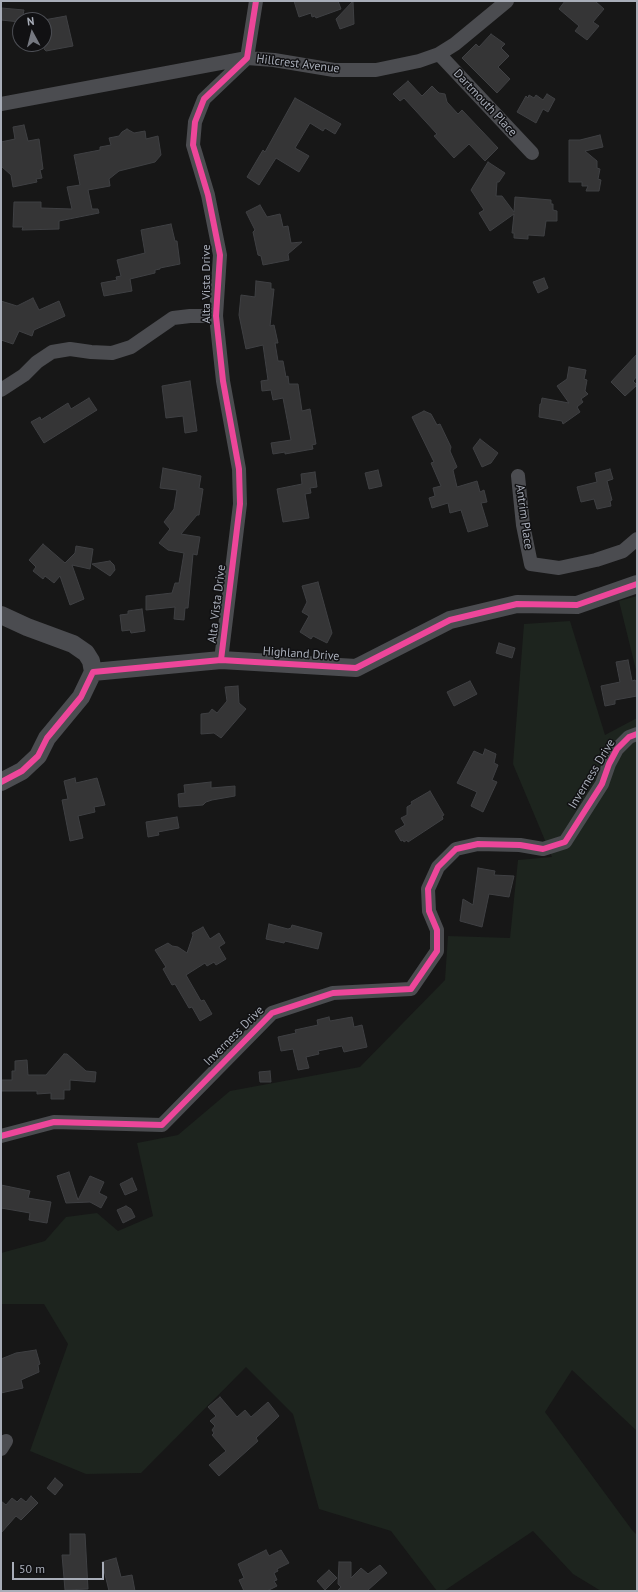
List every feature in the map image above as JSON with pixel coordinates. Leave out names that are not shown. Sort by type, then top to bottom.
[{"type":"street","points":[[247,58],[256,1]]},
{"type":"street","name":"Hillcrest Avenue","points":[[1,104],[247,58],[274,60],[334,70],[376,70],[418,61],[439,54],[455,44],[507,1]]},
{"type":"street","name":"Dartmouth Place","points":[[439,54],[532,153]]},
{"type":"street","name":"Alta Vista Drive","points":[[221,660],[240,497],[239,469],[223,381],[216,316],[220,254],[208,195],[193,145],[195,122],[204,99],[247,58]]},
{"type":"street","points":[[1,390],[24,375],[37,362],[52,352],[70,349],[91,352],[112,352],[131,348],[173,318],[190,316],[216,316]]},
{"type":"street","name":"Antrim Place","points":[[518,476],[531,564],[559,568],[596,560],[623,551],[637,539]]},
{"type":"street","name":"Highland Drive","points":[[93,672],[221,660],[356,668],[450,620],[517,604],[577,604],[637,584]]},
{"type":"street","points":[[1,614],[27,627],[73,644],[86,653],[91,661],[93,672],[81,697],[48,738],[38,756],[22,771],[1,782]]},
{"type":"street","name":"Inverness Drive","points":[[1,1136],[54,1122],[162,1124],[272,1013],[333,992],[411,989],[437,951],[437,930],[429,911],[428,889],[438,866],[456,849],[471,846],[520,845],[543,849],[565,842],[602,784],[609,764],[617,749],[629,736],[637,734]]},
{"type":"shaded area","points":[[637,596],[637,674],[619,601]]},
{"type":"shaded area","points":[[570,621],[605,735],[637,718],[637,1431],[572,1370],[545,1412],[637,1535],[637,1591],[601,1591],[573,1574],[533,1531],[444,1591],[437,1591],[391,1531],[319,1509],[293,1414],[246,1367],[141,1473],[86,1474],[30,1451],[68,1344],[44,1304],[1,1304],[1,1253],[45,1241],[66,1217],[97,1213],[118,1231],[153,1216],[137,1143],[178,1135],[230,1091],[360,1067],[445,980],[448,936],[510,938],[518,860],[552,857],[513,764],[524,624]]},
{"type":"building","points":[[294,1],[338,1],[341,9],[316,18],[315,16],[312,17],[311,13],[299,17]]},
{"type":"building","points":[[353,1],[354,24],[340,29],[336,19]]},
{"type":"building","points":[[565,1],[595,1],[604,9],[593,22],[599,26],[587,40],[575,31],[579,26],[559,9]]},
{"type":"building","points":[[1,8],[24,10],[24,12],[12,12],[12,21],[1,20]]},
{"type":"building","points":[[66,16],[73,46],[52,50],[52,19]]},
{"type":"building","points":[[491,34],[505,44],[501,48],[509,56],[498,67],[510,79],[497,93],[462,58],[476,44],[479,47]]},
{"type":"building","points":[[408,81],[422,96],[432,86],[439,93],[445,94],[447,102],[458,114],[462,110],[498,148],[485,161],[469,144],[454,158],[434,136],[437,134],[404,98],[400,101],[393,94]]},
{"type":"building","points":[[547,94],[555,99],[548,112],[543,109],[536,123],[517,112],[526,96],[528,98],[529,95],[534,98],[536,95],[543,100]]},
{"type":"building","points":[[295,98],[341,124],[335,134],[325,128],[323,131],[310,123],[295,148],[309,156],[299,172],[276,158],[259,185],[247,177],[263,150],[265,152]]},
{"type":"building","points":[[24,125],[28,141],[39,139],[43,169],[40,170],[42,178],[36,179],[37,182],[13,187],[11,175],[1,166],[1,142],[15,139],[13,127]]},
{"type":"building","points":[[127,129],[134,133],[145,131],[146,139],[158,136],[161,155],[155,162],[119,171],[109,179],[110,186],[88,190],[92,209],[98,209],[99,213],[59,221],[59,229],[22,230],[23,227],[13,227],[14,202],[41,202],[41,208],[72,209],[67,187],[80,185],[74,155],[100,150],[100,147],[111,145],[109,138],[119,136]]},
{"type":"building","points":[[600,135],[603,147],[585,151],[597,161],[597,168],[600,169],[598,179],[601,180],[599,191],[586,191],[588,186],[582,186],[582,182],[569,182],[569,140],[580,140]]},
{"type":"building","points":[[488,162],[505,173],[499,182],[497,182],[496,196],[502,196],[514,212],[515,197],[551,200],[553,210],[557,211],[557,221],[546,221],[544,236],[528,235],[528,239],[514,238],[514,233],[512,233],[514,214],[490,231],[479,213],[484,210],[471,190]]},
{"type":"building","points":[[260,205],[267,217],[280,214],[283,227],[288,226],[291,243],[302,242],[288,254],[289,260],[263,265],[261,256],[258,255],[253,232],[255,230],[246,212]]},
{"type":"building","points":[[171,224],[175,241],[177,241],[180,264],[160,268],[155,270],[155,273],[130,279],[132,291],[104,296],[101,283],[117,280],[116,277],[121,276],[117,260],[145,253],[141,230]]},
{"type":"building","points":[[544,278],[548,288],[538,293],[533,282]]},
{"type":"building","points":[[256,281],[271,283],[271,289],[274,289],[270,326],[274,325],[278,343],[275,343],[278,361],[283,361],[289,384],[298,384],[302,411],[310,409],[316,444],[312,445],[313,449],[285,454],[285,452],[273,454],[271,443],[291,440],[283,398],[273,400],[271,390],[262,391],[261,381],[268,380],[263,345],[246,349],[239,315],[241,295],[255,297]]},
{"type":"building","points":[[33,298],[39,310],[59,301],[65,316],[34,330],[32,336],[19,331],[13,344],[1,340],[1,301],[17,306]]},
{"type":"building","points":[[637,354],[637,376],[633,381],[637,385],[625,396],[611,382]]},
{"type":"building","points":[[569,367],[586,370],[584,379],[587,380],[585,391],[588,394],[581,399],[583,402],[577,407],[580,412],[563,424],[562,421],[539,417],[542,398],[569,403],[557,386],[567,379]]},
{"type":"building","points":[[190,381],[197,431],[185,433],[183,416],[166,418],[162,386]]},
{"type":"building","points":[[89,398],[97,410],[44,443],[31,422],[40,417],[41,420],[68,403],[71,409]]},
{"type":"building","points":[[424,411],[431,414],[437,425],[440,424],[451,447],[450,451],[457,467],[453,470],[457,487],[477,481],[480,492],[484,490],[487,502],[481,503],[488,526],[468,532],[461,510],[450,513],[448,503],[432,508],[429,498],[435,496],[433,488],[441,486],[431,463],[434,462],[412,417]]},
{"type":"building","points":[[480,439],[498,453],[491,463],[482,467],[473,448]]},
{"type":"building","points":[[163,468],[201,476],[199,488],[203,489],[199,515],[197,515],[181,534],[200,537],[197,555],[193,554],[188,608],[185,608],[184,620],[174,619],[175,607],[146,610],[146,596],[172,593],[175,583],[179,583],[184,553],[168,550],[159,543],[170,529],[164,522],[174,509],[177,490],[160,488]]},
{"type":"building","points":[[610,469],[613,479],[607,481],[612,500],[610,501],[611,506],[597,509],[594,499],[581,502],[577,487],[597,482],[595,473]]},
{"type":"building","points":[[378,470],[382,486],[369,489],[365,473]]},
{"type":"building","points":[[315,472],[317,487],[310,488],[311,493],[305,494],[309,518],[283,522],[277,489],[302,484],[301,474]]},
{"type":"building","points":[[43,544],[65,563],[75,553],[76,546],[93,549],[90,569],[72,565],[84,599],[70,605],[60,576],[54,583],[45,576],[43,579],[33,571],[36,567],[29,560]]},
{"type":"building","points":[[110,561],[114,565],[115,570],[110,576],[92,564]]},
{"type":"building","points":[[318,582],[332,633],[327,643],[313,636],[311,639],[300,632],[309,616],[302,612],[307,602],[302,586]]},
{"type":"building","points":[[142,609],[145,631],[131,633],[130,630],[122,631],[120,615],[128,614],[128,611]]},
{"type":"building","points":[[499,643],[515,648],[512,658],[496,653]]},
{"type":"building","points":[[628,660],[632,681],[635,680],[637,683],[637,696],[615,700],[615,704],[605,706],[601,686],[620,682],[616,662]]},
{"type":"building","points":[[470,681],[477,694],[454,706],[447,692]]},
{"type":"building","points":[[238,686],[239,703],[246,709],[221,738],[214,733],[201,734],[201,714],[209,713],[212,709],[217,713],[227,701],[225,687]]},
{"type":"building","points":[[485,749],[496,754],[494,763],[498,765],[492,780],[497,782],[483,812],[471,806],[477,792],[457,783],[474,751],[483,755]]},
{"type":"building","points":[[75,778],[76,783],[97,778],[105,805],[94,807],[95,812],[78,816],[83,838],[70,841],[62,800],[68,799],[64,781]]},
{"type":"building","points":[[211,782],[211,788],[235,786],[235,796],[212,800],[203,805],[179,807],[178,794],[185,793],[184,785]]},
{"type":"building","points":[[430,791],[444,815],[442,816],[443,819],[408,842],[407,840],[404,842],[403,840],[401,841],[395,831],[405,825],[401,818],[407,815],[407,807],[412,804],[411,802]]},
{"type":"building","points":[[177,817],[179,828],[158,832],[159,835],[148,837],[146,822]]},
{"type":"building","points":[[478,868],[495,871],[494,875],[514,876],[509,897],[489,894],[482,927],[460,921],[463,899],[473,905]]},
{"type":"building","points":[[269,924],[288,929],[291,928],[292,925],[322,933],[318,949],[285,941],[284,943],[266,939]]},
{"type":"building","points":[[203,927],[210,939],[219,933],[225,943],[219,947],[226,959],[216,965],[214,962],[207,966],[205,963],[186,975],[201,1001],[204,1000],[212,1014],[200,1021],[192,1007],[189,1008],[175,984],[172,985],[163,969],[166,967],[155,950],[168,943],[187,953],[193,935],[192,933]]},
{"type":"building","points":[[329,1017],[330,1021],[352,1017],[354,1027],[362,1025],[367,1047],[344,1052],[342,1046],[318,1051],[319,1054],[306,1057],[309,1068],[298,1070],[293,1049],[281,1051],[278,1037],[296,1033],[295,1030],[318,1025],[317,1020]]},
{"type":"building","points":[[64,1054],[67,1054],[86,1071],[96,1072],[95,1082],[70,1080],[70,1090],[64,1090],[64,1099],[51,1099],[51,1093],[37,1094],[37,1091],[1,1091],[1,1080],[12,1080],[12,1071],[15,1071],[15,1061],[27,1060],[28,1075],[46,1075]]},
{"type":"building","points":[[270,1071],[271,1082],[260,1082],[259,1072]]},
{"type":"building","points":[[69,1172],[78,1200],[90,1176],[104,1182],[99,1193],[107,1197],[101,1208],[90,1202],[66,1203],[57,1176]]},
{"type":"building","points":[[132,1178],[137,1190],[125,1195],[120,1184]]},
{"type":"building","points":[[1,1185],[30,1191],[28,1198],[51,1202],[47,1223],[29,1220],[30,1213],[1,1208]]},
{"type":"building","points":[[126,1206],[131,1209],[135,1217],[123,1223],[117,1210]]},
{"type":"building","points":[[36,1350],[40,1364],[38,1365],[39,1372],[21,1380],[23,1388],[1,1393],[1,1359],[16,1353]]},
{"type":"building","points":[[220,1397],[237,1417],[245,1410],[251,1417],[268,1402],[279,1416],[256,1438],[258,1441],[219,1476],[209,1465],[226,1451],[212,1435],[214,1433],[212,1430],[215,1426],[210,1421],[216,1416],[208,1407]]},
{"type":"building","points":[[55,1478],[63,1485],[55,1495],[47,1488]]},
{"type":"building","points":[[31,1496],[38,1503],[21,1520],[16,1516],[1,1533],[1,1501],[6,1505],[12,1498],[17,1502],[21,1498],[26,1502]]},
{"type":"building","points":[[70,1534],[85,1534],[88,1589],[65,1590],[62,1555],[70,1555]]},
{"type":"building","points":[[266,1550],[269,1556],[281,1550],[289,1563],[277,1569],[278,1571],[274,1573],[277,1580],[274,1581],[277,1586],[267,1591],[244,1591],[239,1580],[244,1578],[238,1564]]},
{"type":"building","points":[[116,1558],[121,1577],[132,1575],[135,1591],[109,1591],[102,1562]]},
{"type":"building","points":[[339,1562],[351,1562],[351,1578],[361,1568],[368,1574],[380,1565],[387,1573],[367,1591],[337,1591],[341,1587],[338,1584]]},
{"type":"building","points":[[329,1570],[337,1578],[325,1590],[317,1581]]},
{"type":"cycle path","points":[[221,660],[240,504],[239,469],[223,381],[216,316],[220,255],[208,195],[193,145],[195,122],[204,99],[247,58],[256,1]]},
{"type":"cycle path","points":[[1,782],[22,771],[38,756],[47,738],[81,697],[93,672],[221,660],[356,668],[450,620],[517,604],[577,605],[637,584]]},
{"type":"cycle path","points":[[1,1136],[54,1122],[162,1125],[272,1013],[333,993],[411,989],[437,951],[437,930],[429,911],[428,889],[438,867],[456,849],[478,844],[520,845],[543,849],[565,842],[602,784],[609,764],[617,749],[629,737],[637,734]]}]
